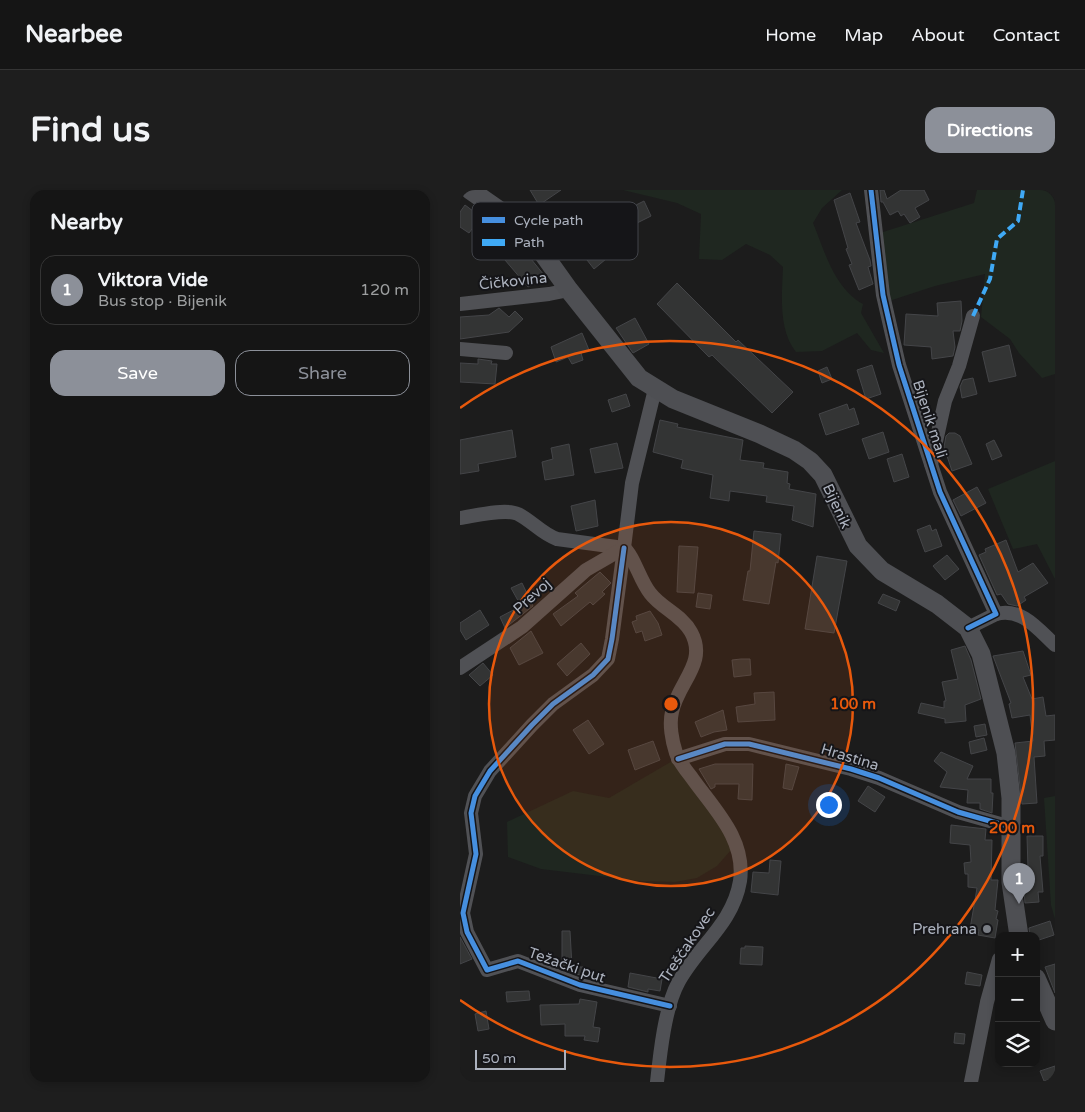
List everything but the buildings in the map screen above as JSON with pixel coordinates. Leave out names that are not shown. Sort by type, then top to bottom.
[{"type":"main road","name":"Bijenik","points":[[470,190],[487,202]]},
{"type":"main road","name":"Bijenik","points":[[549,260],[569,290],[632,370],[655,389],[691,407],[718,416],[777,442],[810,461],[823,475],[849,531],[865,553],[882,571],[937,604],[968,628],[982,654],[1006,753],[1009,775],[1012,882],[1016,932]]},
{"type":"main road","points":[[1040,987],[1055,1020]]},
{"type":"street","name":"Bijenik mali","points":[[872,190],[884,295],[892,336],[932,467],[957,533],[996,614]]},
{"type":"street","name":"Čičkovina","points":[[460,304],[554,294],[569,290]]},
{"type":"street","points":[[932,467],[931,458],[945,401],[959,366],[973,316]]},
{"type":"street","points":[[460,348],[506,353]]},
{"type":"street","points":[[460,518],[510,512],[518,514],[548,536],[557,539],[624,548],[632,483],[655,389]]},
{"type":"street","name":"Prevoj","points":[[460,668],[522,627],[586,570],[624,548]]},
{"type":"street","name":"Treščakovec","points":[[624,548],[629,551],[636,572],[649,592],[685,624],[695,644],[697,660],[677,695],[671,713],[673,742],[678,759],[727,824],[734,838],[741,872],[738,889],[730,911],[718,931],[678,982],[670,1006],[657,1082]]},
{"type":"street","name":"Težački put","points":[[624,548],[608,659],[593,675],[553,704],[532,724],[490,771],[475,796],[471,813],[476,854],[463,913],[468,932],[487,970],[518,961],[580,985],[670,1006]]},
{"type":"street","points":[[968,628],[996,614],[1005,612],[1019,615],[1055,645]]},
{"type":"street","name":"Hrastina","points":[[678,759],[725,744],[749,744],[851,768],[958,812],[1011,827]]},
{"type":"street","points":[[971,1082],[987,1002],[995,973]]},
{"type":"shaded area","points":[[623,190],[842,190],[822,208],[813,223],[826,257],[838,279],[853,297],[863,304],[861,313],[884,353],[871,350],[857,333],[822,351],[796,352],[786,333],[782,311],[783,267],[770,255],[746,244],[722,260],[699,259],[701,214],[677,203]]},
{"type":"shaded area","points":[[977,190],[1055,190],[1055,374],[1042,378],[1019,353],[1010,339],[981,317],[985,274],[935,286],[886,302],[880,233],[974,203]]},
{"type":"shaded area","points":[[1055,461],[1055,579],[1037,544],[1013,549],[988,489]]},
{"type":"shaded area","points":[[674,760],[717,815],[731,850],[717,866],[697,878],[675,882],[641,881],[541,869],[508,857],[507,822],[573,791],[609,798]]},
{"type":"shaded area","points":[[1055,796],[1055,919],[1051,905],[1044,798]]},
{"type":"marked path","points":[[973,316],[990,279],[997,239],[1018,221],[1023,190]]},
{"type":"cycle path","points":[[871,190],[883,295],[899,365],[940,492],[996,614],[968,628]]},
{"type":"cycle path","points":[[624,548],[608,659],[593,675],[553,704],[532,725],[490,771],[475,796],[471,813],[476,854],[463,913],[467,932],[487,970],[518,961],[580,985],[670,1006]]},
{"type":"cycle path","points":[[678,759],[725,744],[749,744],[851,769],[879,778],[958,812],[1011,827]]},
{"type":"place","name":"Viktora Vide","points":[[1019,904]]},
{"type":"place","name":"Prehrana","points":[[987,929]]}]
